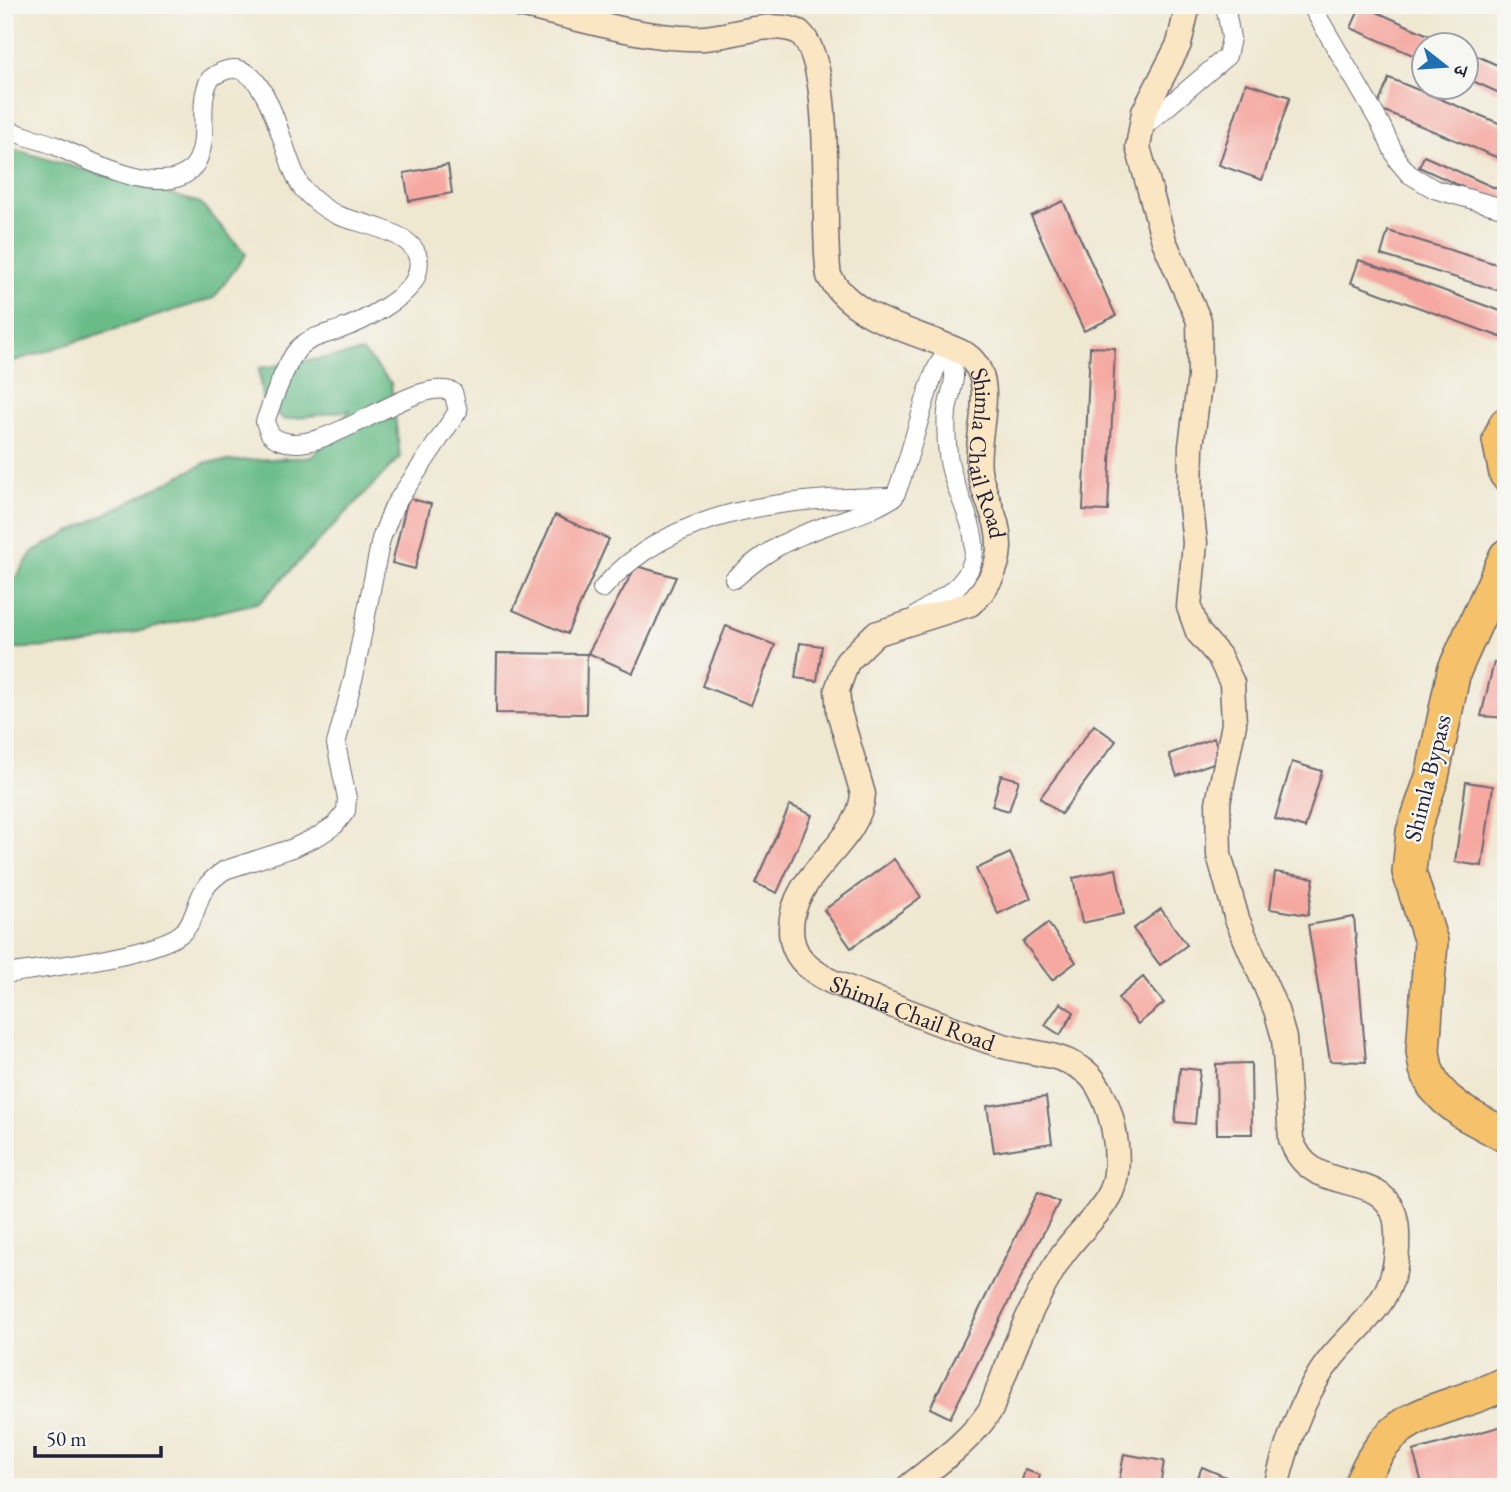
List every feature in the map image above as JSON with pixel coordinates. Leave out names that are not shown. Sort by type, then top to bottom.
[{"type":"highway","points":[[1506,424],[1499,440],[1506,474]]},
{"type":"highway","name":"Shimla Bypass","points":[[1506,556],[1451,682],[1432,777],[1413,832],[1409,872],[1431,942],[1423,1051],[1426,1069],[1434,1086],[1446,1099],[1464,1113],[1506,1136]]},
{"type":"highway","points":[[1360,1487],[1381,1445],[1411,1418],[1506,1383]]},
{"type":"main road","name":"Shimla Chail Road","points":[[520,5],[668,37],[704,38],[784,27],[799,32],[808,42],[822,97],[829,276],[845,299],[858,307],[948,345],[975,360],[983,380],[978,458],[979,473],[996,519],[999,550],[995,567],[985,588],[970,604],[874,634],[847,662],[837,690],[839,712],[863,794],[862,805],[847,831],[806,881],[797,899],[791,938],[797,955],[805,965],[830,981],[1003,1046],[1047,1054],[1078,1067],[1097,1087],[1112,1121],[1118,1152],[1112,1190],[1063,1253],[1032,1305],[991,1409],[968,1439],[908,1487]]},
{"type":"main road","points":[[1188,5],[1184,33],[1144,112],[1139,132],[1141,165],[1152,203],[1164,241],[1192,299],[1201,333],[1200,377],[1191,446],[1190,498],[1195,543],[1189,607],[1198,632],[1219,656],[1232,684],[1234,724],[1218,803],[1219,855],[1237,919],[1276,1010],[1284,1038],[1291,1139],[1296,1152],[1312,1171],[1353,1183],[1377,1194],[1390,1206],[1398,1232],[1396,1269],[1390,1292],[1335,1353],[1315,1381],[1286,1441],[1276,1487]]},
{"type":"street","points":[[1139,132],[1227,56],[1231,38],[1225,5]]},
{"type":"street","points":[[1311,5],[1381,125],[1398,161],[1409,174],[1434,189],[1506,209]]},
{"type":"street","points":[[5,128],[56,146],[98,167],[173,180],[189,172],[197,161],[203,136],[203,97],[210,79],[227,71],[239,71],[252,77],[269,100],[287,158],[304,190],[323,208],[407,242],[418,258],[419,271],[414,283],[378,311],[345,328],[310,340],[297,350],[265,422],[270,434],[288,443],[343,431],[408,399],[439,390],[453,392],[458,411],[394,506],[381,539],[354,676],[335,744],[348,804],[342,817],[330,829],[304,843],[225,870],[213,877],[198,897],[185,930],[164,943],[75,964],[5,974]]},
{"type":"street","points":[[734,579],[760,556],[794,538],[864,513],[894,496],[912,450],[937,364],[942,359],[947,359],[953,364],[955,376],[947,410],[948,454],[972,524],[975,555],[972,565],[954,589],[905,624]]},
{"type":"street","points":[[602,589],[632,559],[678,533],[734,514],[789,501],[894,496]]},
{"type":"green space","points":[[5,147],[200,203],[246,254],[214,298],[5,364]]},
{"type":"green space","points":[[363,352],[391,383],[400,457],[260,602],[78,646],[5,649],[5,595],[33,551],[207,462],[312,457],[350,410],[284,420],[262,399],[259,368]]},
{"type":"building","points":[[1361,5],[1422,32],[1410,32],[1410,54],[1351,28]]},
{"type":"building","points":[[1480,57],[1506,69],[1506,96],[1480,84]]},
{"type":"building","points":[[1389,78],[1410,87],[1410,102],[1448,102],[1506,126],[1506,161],[1377,108]]},
{"type":"building","points":[[1246,83],[1290,97],[1262,180],[1219,165]]},
{"type":"building","points":[[1424,156],[1506,193],[1506,207],[1419,167]]},
{"type":"building","points":[[448,165],[452,193],[409,201],[404,173]]},
{"type":"building","points":[[1063,201],[1116,316],[1084,331],[1031,216]]},
{"type":"building","points":[[1388,231],[1506,267],[1506,293],[1381,255]]},
{"type":"building","points":[[1359,260],[1506,313],[1506,339],[1351,283]]},
{"type":"building","points":[[1090,347],[1115,348],[1108,511],[1083,510]]},
{"type":"building","points":[[408,498],[431,504],[415,569],[392,563]]},
{"type":"building","points":[[555,515],[609,539],[567,634],[513,610]]},
{"type":"building","points":[[636,566],[676,577],[633,673],[588,653]]},
{"type":"building","points":[[726,626],[775,645],[751,705],[702,686]]},
{"type":"building","points":[[800,643],[822,646],[817,681],[795,678]]},
{"type":"building","points":[[497,653],[587,654],[586,714],[496,713]]},
{"type":"building","points":[[1494,662],[1506,667],[1506,718],[1481,716]]},
{"type":"building","points":[[1094,725],[1116,741],[1061,814],[1040,798]]},
{"type":"building","points":[[1214,738],[1222,760],[1177,776],[1169,754]]},
{"type":"building","points":[[1292,762],[1322,771],[1305,828],[1275,819]]},
{"type":"building","points":[[1001,775],[1019,780],[1009,811],[992,806]]},
{"type":"building","points":[[1466,782],[1493,786],[1482,866],[1455,862]]},
{"type":"building","points":[[790,805],[812,815],[777,893],[755,883]]},
{"type":"building","points":[[1010,853],[1031,898],[998,914],[976,869]]},
{"type":"building","points":[[894,859],[921,897],[851,948],[824,910]]},
{"type":"building","points":[[1116,869],[1124,914],[1082,923],[1073,878]]},
{"type":"building","points":[[1275,872],[1314,878],[1308,915],[1270,909]]},
{"type":"building","points":[[1161,909],[1187,945],[1160,965],[1133,929]]},
{"type":"building","points":[[1354,917],[1366,1062],[1330,1061],[1308,925]]},
{"type":"building","points":[[1048,923],[1076,962],[1052,980],[1023,942]]},
{"type":"building","points":[[1143,977],[1164,1003],[1138,1024],[1118,998]]},
{"type":"building","points":[[1060,1003],[1074,1012],[1060,1035],[1045,1025]]},
{"type":"building","points":[[1251,1063],[1252,1134],[1217,1134],[1216,1064]]},
{"type":"building","points":[[1180,1068],[1200,1070],[1195,1124],[1175,1122]]},
{"type":"building","points":[[1046,1097],[1052,1143],[994,1152],[987,1106]]},
{"type":"building","points":[[1038,1192],[1059,1202],[950,1418],[930,1408]]},
{"type":"building","points":[[1506,1425],[1506,1479],[1478,1487],[1423,1487],[1413,1451]]},
{"type":"building","points":[[1124,1454],[1164,1461],[1160,1487],[1118,1487]]},
{"type":"building","points":[[1202,1467],[1226,1477],[1222,1487],[1194,1487]]},
{"type":"building","points":[[1025,1470],[1040,1475],[1037,1487],[1020,1487]]}]
